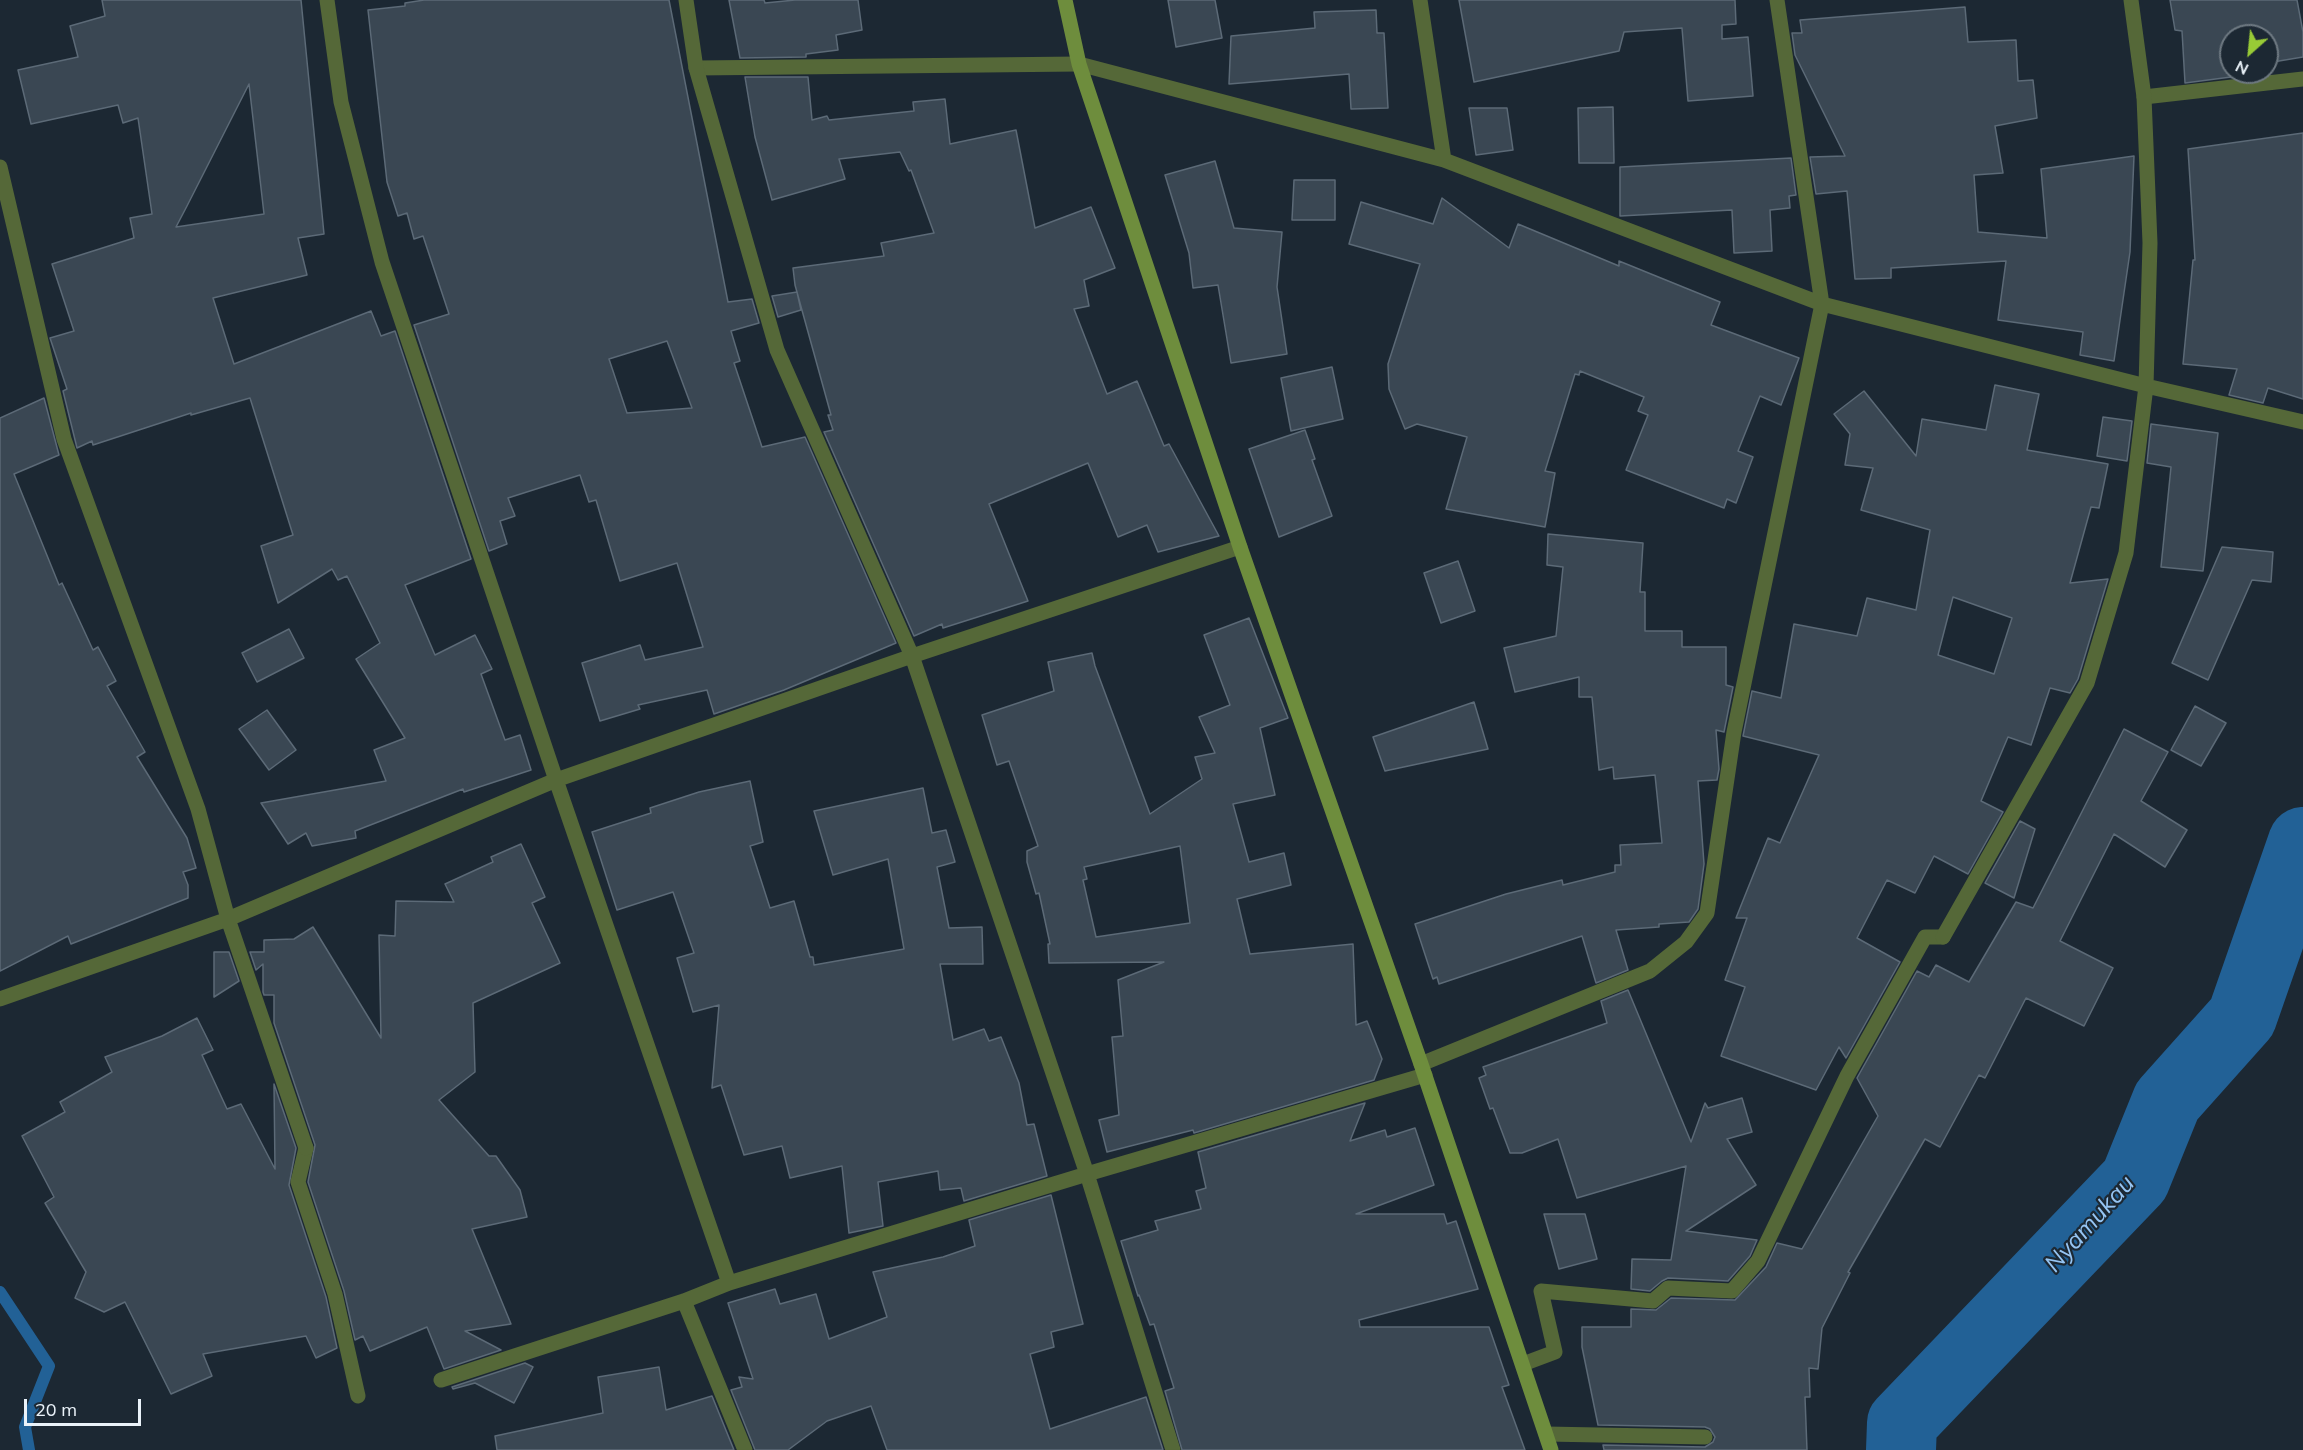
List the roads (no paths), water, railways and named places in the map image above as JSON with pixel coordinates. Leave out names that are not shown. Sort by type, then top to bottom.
[{"type":"street","points":[[327,0],[342,102],[382,262],[556,780],[729,1283]]},
{"type":"street","points":[[686,0],[696,68],[777,350],[912,656],[1087,1174],[1173,1450]]},
{"type":"street","points":[[1065,0],[1079,64],[1240,547],[1423,1069],[1551,1450]]},
{"type":"street","points":[[1420,0],[1444,160]]},
{"type":"street","points":[[441,1380],[729,1283],[1423,1069],[1650,971],[1686,942],[1707,913],[1734,732],[1822,304],[1777,0]]},
{"type":"street","points":[[1523,1364],[1556,1352],[1541,1291],[1653,1301],[1668,1288],[1732,1291],[1758,1261],[1847,1076],[1925,937],[1943,937],[2087,683],[2126,553],[2146,386],[2150,243],[2144,97],[2131,0]]},
{"type":"street","points":[[696,68],[1079,64],[1444,160],[1822,304],[2146,386],[2303,422]]},
{"type":"street","points":[[2144,97],[2303,79]]},
{"type":"street","points":[[0,168],[64,439],[198,809],[228,919],[306,1148],[298,1182],[335,1294],[358,1396]]},
{"type":"street","points":[[0,999],[228,919],[556,780],[912,656],[1240,547]]},
{"type":"street","points":[[684,1300],[745,1450]]},
{"type":"street","points":[[1546,1434],[1705,1437]]},
{"type":"waterway","name":"Nyamukau","points":[[1901,1450],[1902,1423],[2135,1180],[2167,1101],[2242,1017],[2303,842]]},
{"type":"waterway","points":[[0,1292],[49,1366],[25,1427],[29,1450]]}]
